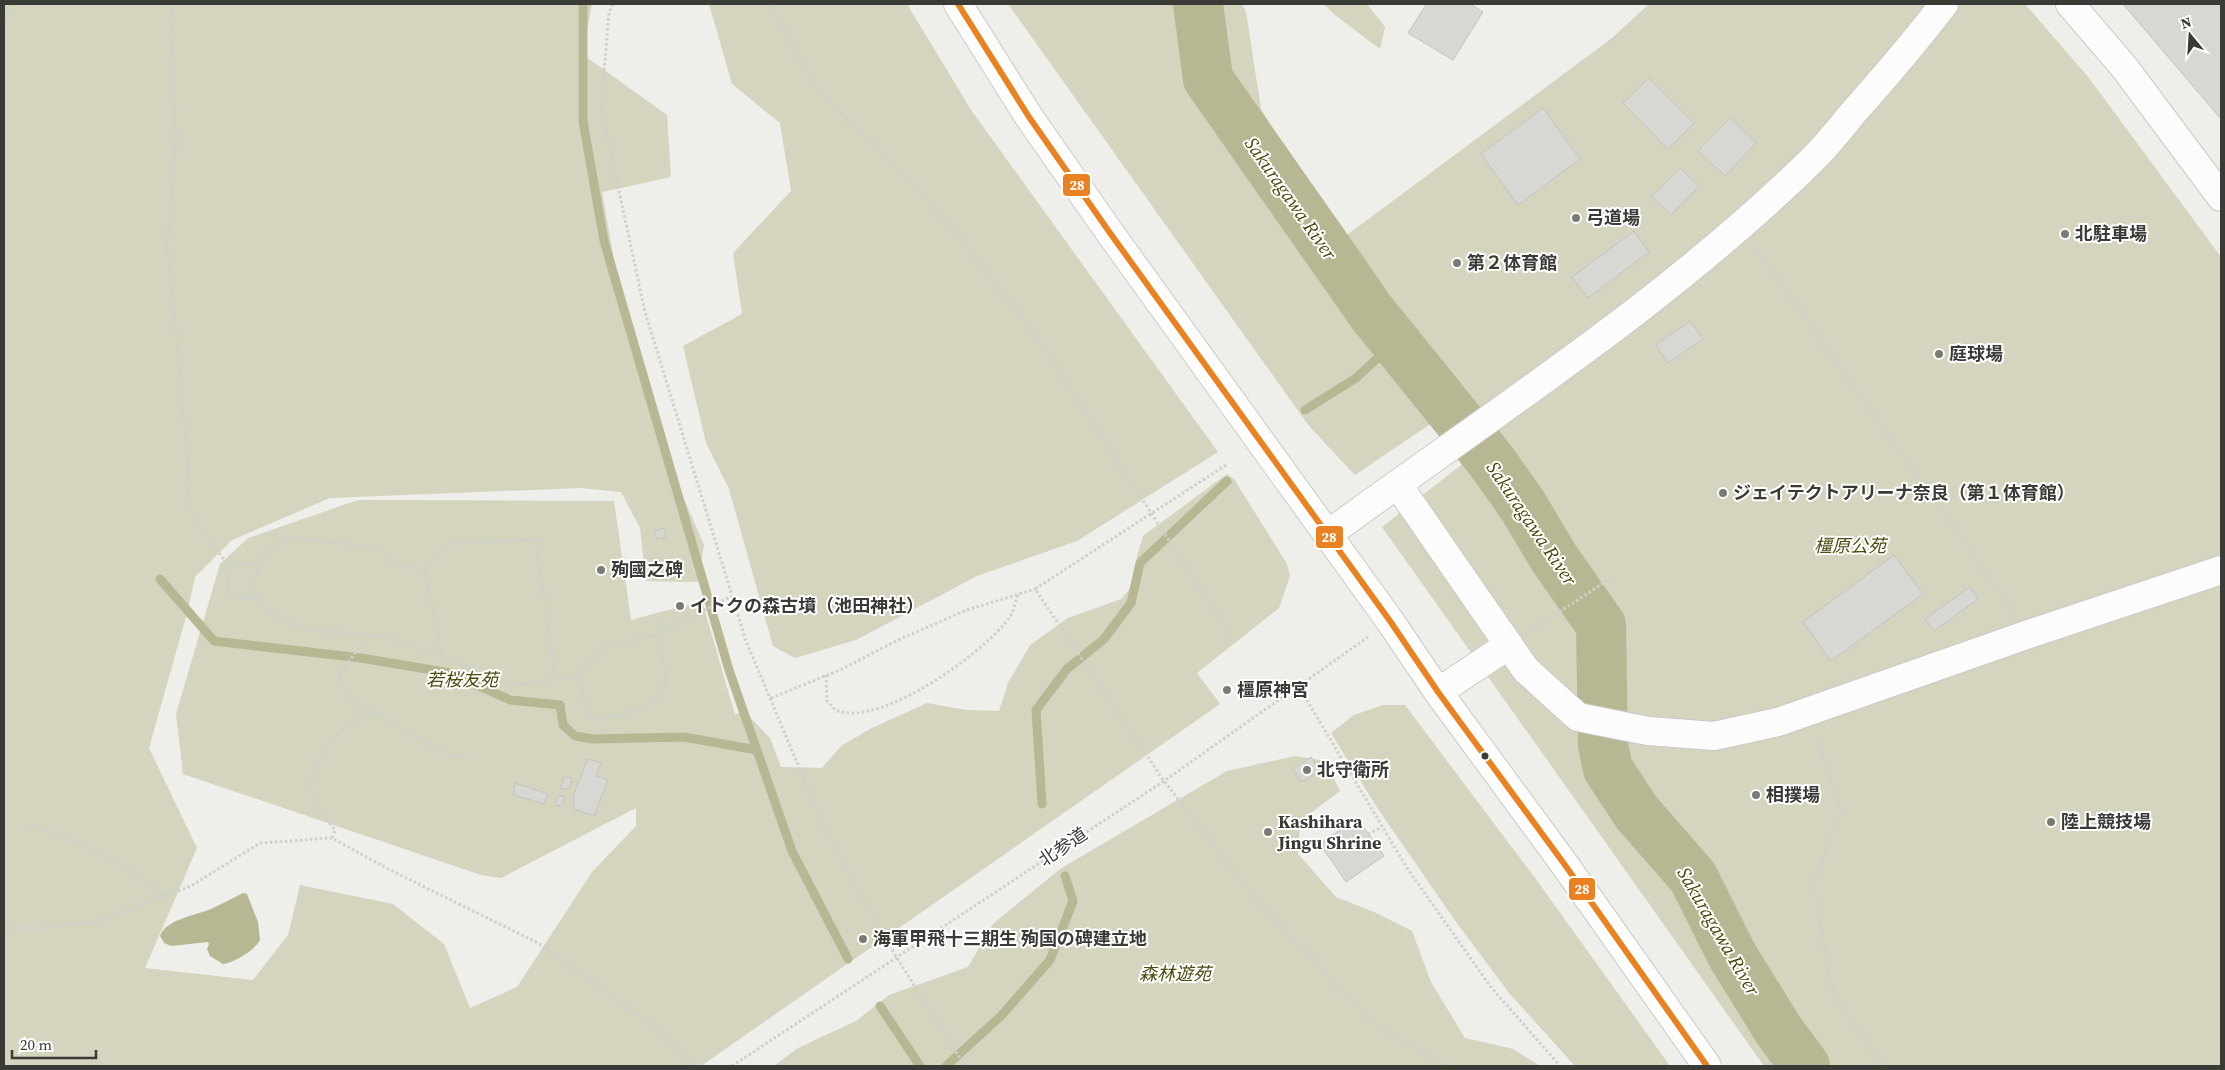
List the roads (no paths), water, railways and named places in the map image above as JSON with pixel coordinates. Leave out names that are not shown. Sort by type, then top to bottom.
[{"type":"main road","points":[[958,4],[1029,117],[1110,234],[1390,621],[1438,692],[1565,865],[1707,1066]]},
{"type":"main road","points":[[1327,535],[1562,366],[1644,304],[1738,228],[1815,156],[1886,76],[1944,4]]},
{"type":"main road","points":[[2070,4],[2124,67],[2217,183]]},
{"type":"main road","points":[[1398,485],[1526,670],[1578,717],[1648,731],[1714,736],[1778,722],[2029,634],[2221,570]]},
{"type":"main road","points":[[1438,692],[1509,646]]},
{"type":"waterway","points":[[583,4],[583,121],[604,241],[729,670],[792,851],[848,959]]},
{"type":"waterway","name":"Sakuragawa River","points":[[1198,4],[1208,79],[1372,313],[1492,462],[1523,506],[1554,558],[1601,625],[1603,745],[1608,769],[1637,813],[1693,877],[1732,955],[1779,1031],[1805,1066]]},
{"type":"waterway","points":[[1305,410],[1356,378],[1395,342]]},
{"type":"waterway","points":[[1042,804],[1036,710],[1067,669],[1104,639],[1131,603],[1140,563],[1227,481]]},
{"type":"waterway","points":[[160,579],[214,641],[361,658],[450,673],[510,700],[560,705],[563,725],[575,736],[593,739],[684,737],[757,750]]},
{"type":"waterway","points":[[946,1066],[1001,1016],[1050,960],[1073,901],[1065,876]]},
{"type":"waterway","points":[[880,1006],[920,1066]]},
{"type":"place","name":"弓道場","points":[[1576,218]]},
{"type":"place","name":"北駐車場","points":[[2065,234]]},
{"type":"place","name":"第２体育館","points":[[1457,263]]},
{"type":"place","name":"庭球場","points":[[1939,354]]},
{"type":"place","name":"ジェイテクトアリーナ奈良（第１体育館）","points":[[1723,493]]},
{"type":"place","name":"殉國之碑","points":[[601,570]]},
{"type":"place","name":"イトクの森古墳（池田神社）","points":[[680,606]]},
{"type":"place","name":"橿原神宮","points":[[1227,690]]},
{"type":"place","name":"北守衛所","points":[[1307,770]]},
{"type":"place","name":"相撲場","points":[[1756,795]]},
{"type":"place","name":"陸上競技場","points":[[2051,822]]},
{"type":"place","name":"Kashihara Jingu Shrine","points":[[1268,832]]},
{"type":"place","name":"海軍甲飛十三期生 殉国の碑建立地","points":[[863,939]]},
{"type":"park label","name":"橿原公苑","points":[[1850,546]]},
{"type":"park label","name":"若桜友苑","points":[[462,680]]},
{"type":"park label","name":"森林遊苑","points":[[1175,974]]}]
